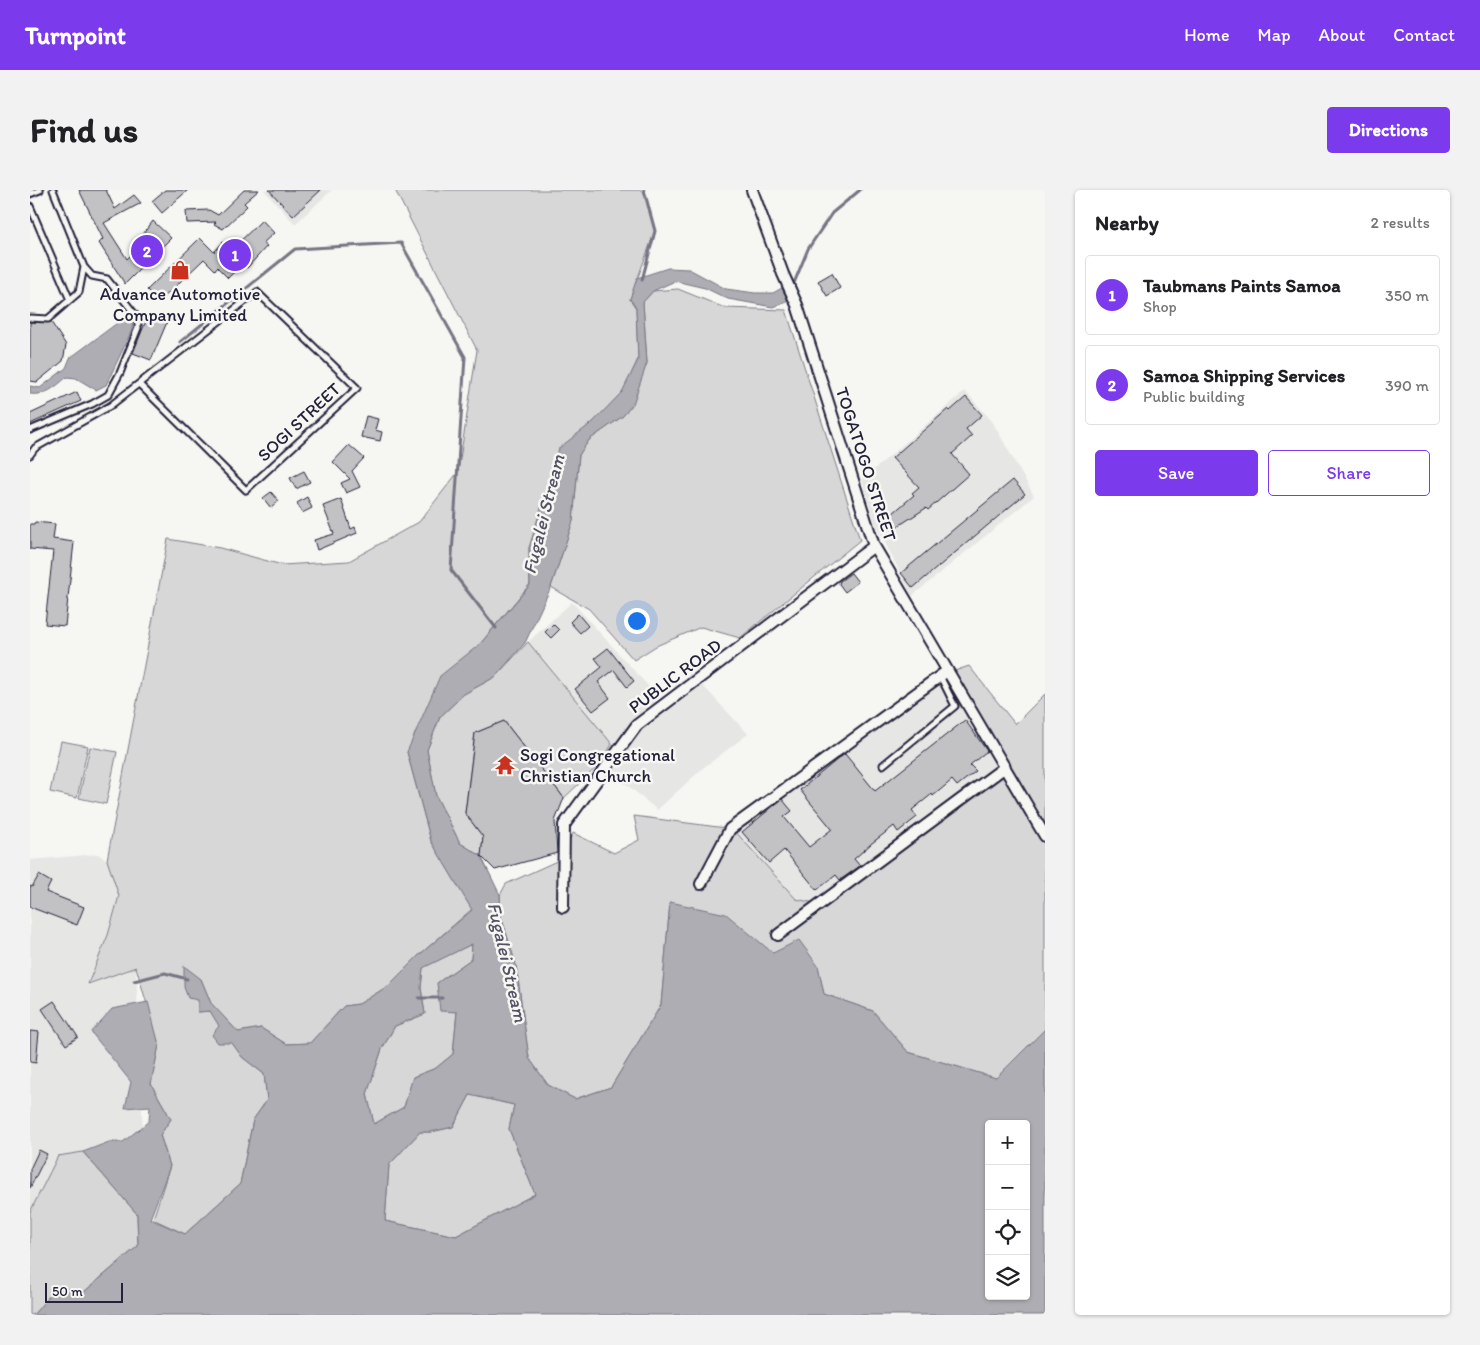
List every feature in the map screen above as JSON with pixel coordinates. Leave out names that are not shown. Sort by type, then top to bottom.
[{"type":"street","name":"TOGATOGO STREET","points":[[752,190],[783,274],[797,305],[874,546],[944,673],[1005,767],[1045,836]]},
{"type":"street","name":"PUBLIC ROAD","points":[[563,907],[564,825],[637,725],[874,546]]},
{"type":"street","points":[[701,884],[730,828],[944,673]]},
{"type":"street","points":[[778,935],[1005,767]]},
{"type":"lane","points":[[30,194],[40,190]]},
{"type":"lane","points":[[30,430],[92,404],[108,395],[120,373],[138,328],[138,318],[107,279],[92,276],[84,267],[53,190]]},
{"type":"lane","points":[[30,206],[70,300]]},
{"type":"lane","points":[[30,318],[48,319],[79,292],[84,267]]},
{"type":"lane","name":"SOGI STREET","points":[[30,455],[35,448],[110,406],[258,292],[357,388],[246,490],[139,384]]},
{"type":"lane","points":[[883,765],[955,706],[944,673]]},
{"type":"shaded area","points":[[264,190],[332,190],[295,224]]},
{"type":"shaded area","points":[[395,190],[644,190],[655,231],[630,299],[636,308],[638,359],[623,392],[593,422],[529,548],[530,584],[480,644],[407,752],[431,841],[472,909],[418,956],[388,986],[359,1004],[344,1006],[310,1043],[286,1044],[261,1028],[238,1032],[211,1004],[201,979],[198,1012],[210,1011],[242,1057],[264,1074],[267,1100],[253,1120],[240,1184],[185,1234],[153,1219],[170,1166],[160,1135],[171,1119],[151,1084],[159,1045],[136,967],[88,984],[108,935],[119,896],[107,860],[168,539],[220,548],[282,565],[349,561],[419,522],[458,472],[477,350]]},
{"type":"shaded area","points":[[678,289],[725,308],[786,310],[860,540],[740,638],[701,627],[656,646],[634,660],[589,609],[551,587],[573,521],[579,455],[589,440],[623,416],[630,407],[647,363],[643,302],[653,291]]},
{"type":"shaded area","points":[[965,391],[992,421],[1034,496],[912,596],[875,523],[862,480]]},
{"type":"shaded area","points":[[572,602],[660,699],[691,673],[748,734],[703,768],[657,810],[601,763],[612,744],[528,642]]},
{"type":"shaded area","points":[[528,642],[612,744],[601,763],[564,798],[504,721],[475,733],[465,813],[483,837],[481,856],[460,843],[436,796],[427,750],[440,717],[464,694],[495,677]]},
{"type":"shaded area","points":[[969,666],[1015,724],[1045,694],[1045,1093],[908,1052],[873,1011],[824,994],[818,966],[773,953],[670,903],[661,1005],[611,1087],[575,1099],[548,1085],[529,1058],[516,965],[501,916],[500,895],[506,884],[559,860],[573,833],[614,853],[639,840],[634,816],[733,829],[796,899],[815,903],[1002,766],[946,674]]},
{"type":"shaded area","points":[[946,674],[1002,766],[815,903],[796,899],[733,829]]},
{"type":"shaded area","points":[[61,741],[88,746],[77,798],[50,792]]},
{"type":"shaded area","points":[[90,747],[117,752],[106,804],[79,798]]},
{"type":"shaded area","points":[[98,854],[107,860],[119,896],[108,935],[89,984],[136,967],[144,1159],[59,1156],[30,1212],[30,860]]},
{"type":"shaded area","points":[[472,944],[471,959],[437,983],[457,1011],[453,1054],[436,1068],[413,1077],[404,1107],[374,1124],[367,1094],[382,1049],[395,1026],[425,1014],[421,988],[423,967]]},
{"type":"shaded area","points":[[470,1095],[514,1105],[509,1129],[535,1194],[456,1236],[385,1221],[389,1165],[420,1132],[431,1132],[453,1127]]},
{"type":"shaded area","points":[[83,1152],[137,1214],[138,1246],[84,1292],[57,1287],[33,1315],[30,1315],[30,1212],[58,1156]]},
{"type":"water","points":[[668,268],[689,269],[726,289],[755,293],[773,293],[791,283],[797,296],[773,307],[728,299],[705,288],[675,281],[653,291],[643,302],[647,363],[633,404],[623,416],[589,440],[579,455],[573,521],[551,587],[525,643],[495,677],[464,694],[440,717],[427,750],[436,796],[460,843],[481,856],[500,895],[501,916],[516,965],[529,1058],[548,1085],[575,1099],[611,1087],[661,1005],[670,902],[726,914],[773,953],[799,940],[818,966],[824,994],[873,1011],[908,1052],[996,1078],[1045,1029],[1045,1315],[33,1315],[57,1287],[84,1292],[138,1246],[137,1214],[83,1152],[109,1142],[123,1142],[149,1121],[150,1106],[125,1108],[131,1082],[91,1032],[112,1009],[148,1002],[159,1045],[151,1084],[171,1119],[160,1135],[170,1166],[150,1219],[185,1234],[240,1184],[253,1120],[267,1100],[264,1074],[242,1057],[232,1043],[218,1043],[212,1035],[219,1026],[210,1011],[198,1012],[198,1000],[188,998],[184,987],[184,966],[201,979],[211,1003],[238,1032],[261,1028],[286,1044],[310,1043],[344,1006],[359,1004],[388,986],[418,956],[472,910],[431,841],[407,752],[440,676],[480,644],[530,585],[529,548],[559,448],[593,422],[622,392],[638,360],[636,308],[630,299],[637,278]],"holes":[[[472,944],[471,959],[437,983],[440,1011],[457,1012],[453,1054],[436,1068],[413,1077],[404,1107],[374,1124],[367,1094],[382,1049],[395,1026],[425,1014],[421,988],[423,968]],[[470,1095],[514,1105],[509,1129],[535,1194],[456,1236],[385,1221],[389,1165],[420,1132],[431,1132],[453,1127]]]},
{"type":"water","points":[[128,315],[133,321],[132,330],[106,385],[96,390],[76,378],[67,377],[46,392],[30,394],[30,386],[40,388],[66,368],[70,358]]},
{"type":"building","points":[[79,190],[106,190],[115,209],[134,195],[141,203],[104,223],[127,259],[146,240],[143,234],[153,221],[171,238],[125,284],[99,243],[103,239]]},
{"type":"building","points":[[165,190],[188,190],[162,213],[152,201]]},
{"type":"building","points":[[244,190],[259,190],[244,203],[247,206],[223,229],[214,224],[216,222],[187,223],[186,211],[209,210],[218,215]]},
{"type":"building","points":[[269,190],[321,190],[293,216]]},
{"type":"building","points":[[262,220],[274,233],[263,243],[267,246],[247,268],[242,264],[228,278],[217,267],[215,270],[204,259],[159,302],[147,290],[200,238],[214,252],[223,242],[231,250]]},
{"type":"building","points":[[832,273],[840,288],[827,296],[818,281]]},
{"type":"building","points":[[148,316],[167,322],[151,360],[133,353]]},
{"type":"building","points":[[30,322],[51,322],[66,345],[63,361],[37,382],[30,381]]},
{"type":"building","points":[[77,392],[81,401],[30,424],[30,414]]},
{"type":"building","points":[[966,397],[982,415],[966,429],[972,436],[952,454],[969,474],[928,510],[926,508],[892,530],[885,520],[914,495],[912,493],[919,487],[892,458],[948,409],[950,411]]},
{"type":"building","points":[[366,416],[378,419],[375,430],[382,432],[380,441],[361,437]]},
{"type":"building","points":[[349,445],[364,458],[352,471],[360,487],[346,493],[341,483],[350,479],[333,462]]},
{"type":"building","points":[[304,471],[310,482],[296,489],[290,478]]},
{"type":"building","points":[[1013,480],[1025,494],[913,588],[901,573]]},
{"type":"building","points":[[271,492],[279,501],[271,508],[263,498]]},
{"type":"building","points":[[307,497],[312,508],[302,513],[297,503]]},
{"type":"building","points":[[341,499],[351,529],[355,527],[357,533],[317,550],[314,540],[334,534],[323,506]]},
{"type":"building","points":[[35,522],[55,524],[53,539],[74,542],[65,626],[45,624],[53,551],[30,549],[30,524]]},
{"type":"building","points":[[851,573],[858,582],[845,592],[839,584],[840,581]]},
{"type":"building","points":[[578,614],[588,626],[580,633],[570,622]]},
{"type":"building","points":[[553,624],[559,630],[551,638],[545,632]]},
{"type":"building","points":[[608,648],[634,681],[627,687],[614,670],[598,682],[610,698],[593,711],[575,689],[602,667],[595,658]]},
{"type":"building","points":[[965,720],[987,751],[970,765],[976,771],[957,786],[952,780],[912,810],[917,817],[898,832],[894,826],[872,843],[854,859],[860,866],[840,880],[836,875],[817,890],[784,850],[769,863],[742,832],[782,799],[792,811],[784,817],[809,847],[832,829],[800,790],[838,759],[845,754],[875,791]]},
{"type":"building","name":"Sogi Congregational Christian Church","points":[[504,721],[564,798],[555,821],[557,853],[495,870],[481,856],[483,837],[465,813],[475,733]]},
{"type":"building","points":[[39,875],[51,882],[46,892],[84,907],[77,925],[30,907],[30,886],[32,887]]},
{"type":"building","points":[[54,1001],[78,1037],[66,1045],[42,1009]]},
{"type":"building","points":[[30,1031],[39,1032],[36,1063],[30,1062]]},
{"type":"building","points":[[39,1150],[47,1154],[30,1188],[30,1169]]},
{"type":"waterway","name":"Fugalei Stream","points":[[642,280],[655,231],[644,190]]},
{"type":"waterway","points":[[792,288],[808,249],[832,213],[860,190]]},
{"type":"waterway","points":[[180,342],[295,249],[401,243],[465,357],[451,570],[496,628]]},
{"type":"waterway","points":[[134,981],[165,973],[187,979]]},
{"type":"waterway","points":[[419,998],[442,998]]},
{"type":"place","name":"Samoa Shipping Services","points":[[147,251]]},
{"type":"place","name":"Taubmans Paints Samoa","points":[[235,255]]},
{"type":"place","name":"Advance Automotive Company Limited","points":[[180,270]]},
{"type":"place","name":"Sogi Congregational Christian Church","points":[[505,765]]}]
